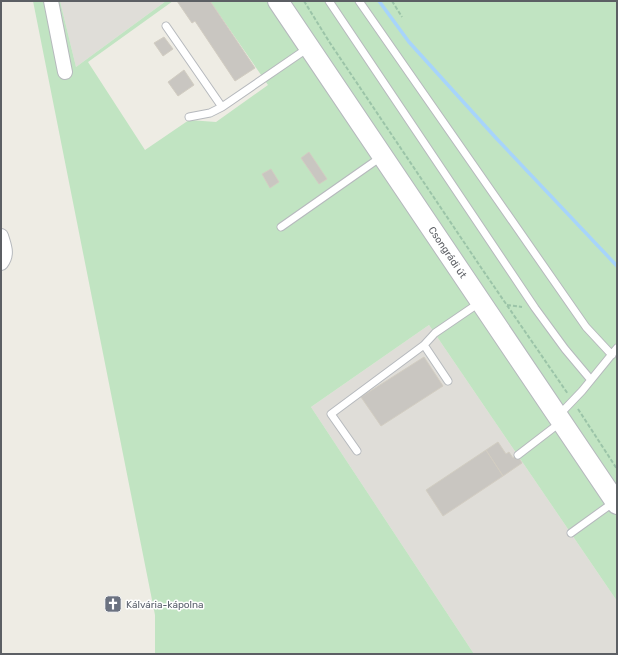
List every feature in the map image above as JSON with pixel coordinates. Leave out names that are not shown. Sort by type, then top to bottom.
[{"type":"main road","name":"Csongrádi út","points":[[278,1],[616,502]]},
{"type":"street","points":[[51,1],[65,72]]},
{"type":"street","points":[[1,236],[3,257]]},
{"type":"lane","points":[[329,1],[535,308],[565,349],[591,380]]},
{"type":"lane","points":[[359,1],[586,327],[612,355]]},
{"type":"lane","points":[[166,26],[222,106]]},
{"type":"lane","points":[[189,117],[210,113],[310,47]]},
{"type":"lane","points":[[282,227],[383,156]]},
{"type":"lane","points":[[357,451],[331,414],[424,345],[435,333],[481,302]]},
{"type":"lane","points":[[424,345],[448,381]]},
{"type":"lane","points":[[518,455],[560,419],[617,348]]},
{"type":"lane","points":[[572,533],[616,502]]},
{"type":"path","points":[[304,1],[469,250],[573,401],[617,469]]},
{"type":"path","points":[[392,1],[402,17]]},
{"type":"shaded area","points":[[60,1],[166,1],[76,67]]},
{"type":"shaded area","points":[[429,325],[617,601],[617,654],[474,654],[311,407]]},
{"type":"green space","points":[[33,1],[60,1],[76,67],[166,1],[173,1],[88,62],[145,150],[189,120],[216,122],[268,85],[210,1],[617,1],[617,601],[429,325],[311,407],[474,654],[155,654],[155,615]]},
{"type":"building","points":[[177,1],[210,1],[255,68],[235,81],[195,21],[192,23]]},
{"type":"building","points":[[164,37],[173,49],[163,56],[154,43]]},
{"type":"building","points":[[184,70],[194,85],[178,96],[168,82]]},
{"type":"building","points":[[309,152],[327,179],[319,184],[301,158]]},
{"type":"building","points":[[271,169],[279,182],[270,188],[262,174]]},
{"type":"building","points":[[424,357],[443,386],[381,426],[361,397]]},
{"type":"building","points":[[498,442],[506,454],[509,452],[513,458],[517,455],[522,463],[503,476],[486,450]]},
{"type":"building","points":[[486,450],[503,476],[443,516],[426,490]]},
{"type":"waterway","points":[[379,1],[409,42],[496,138],[617,266]]},
{"type":"place","name":"Kálvária-kápolna","points":[[113,604]]}]
